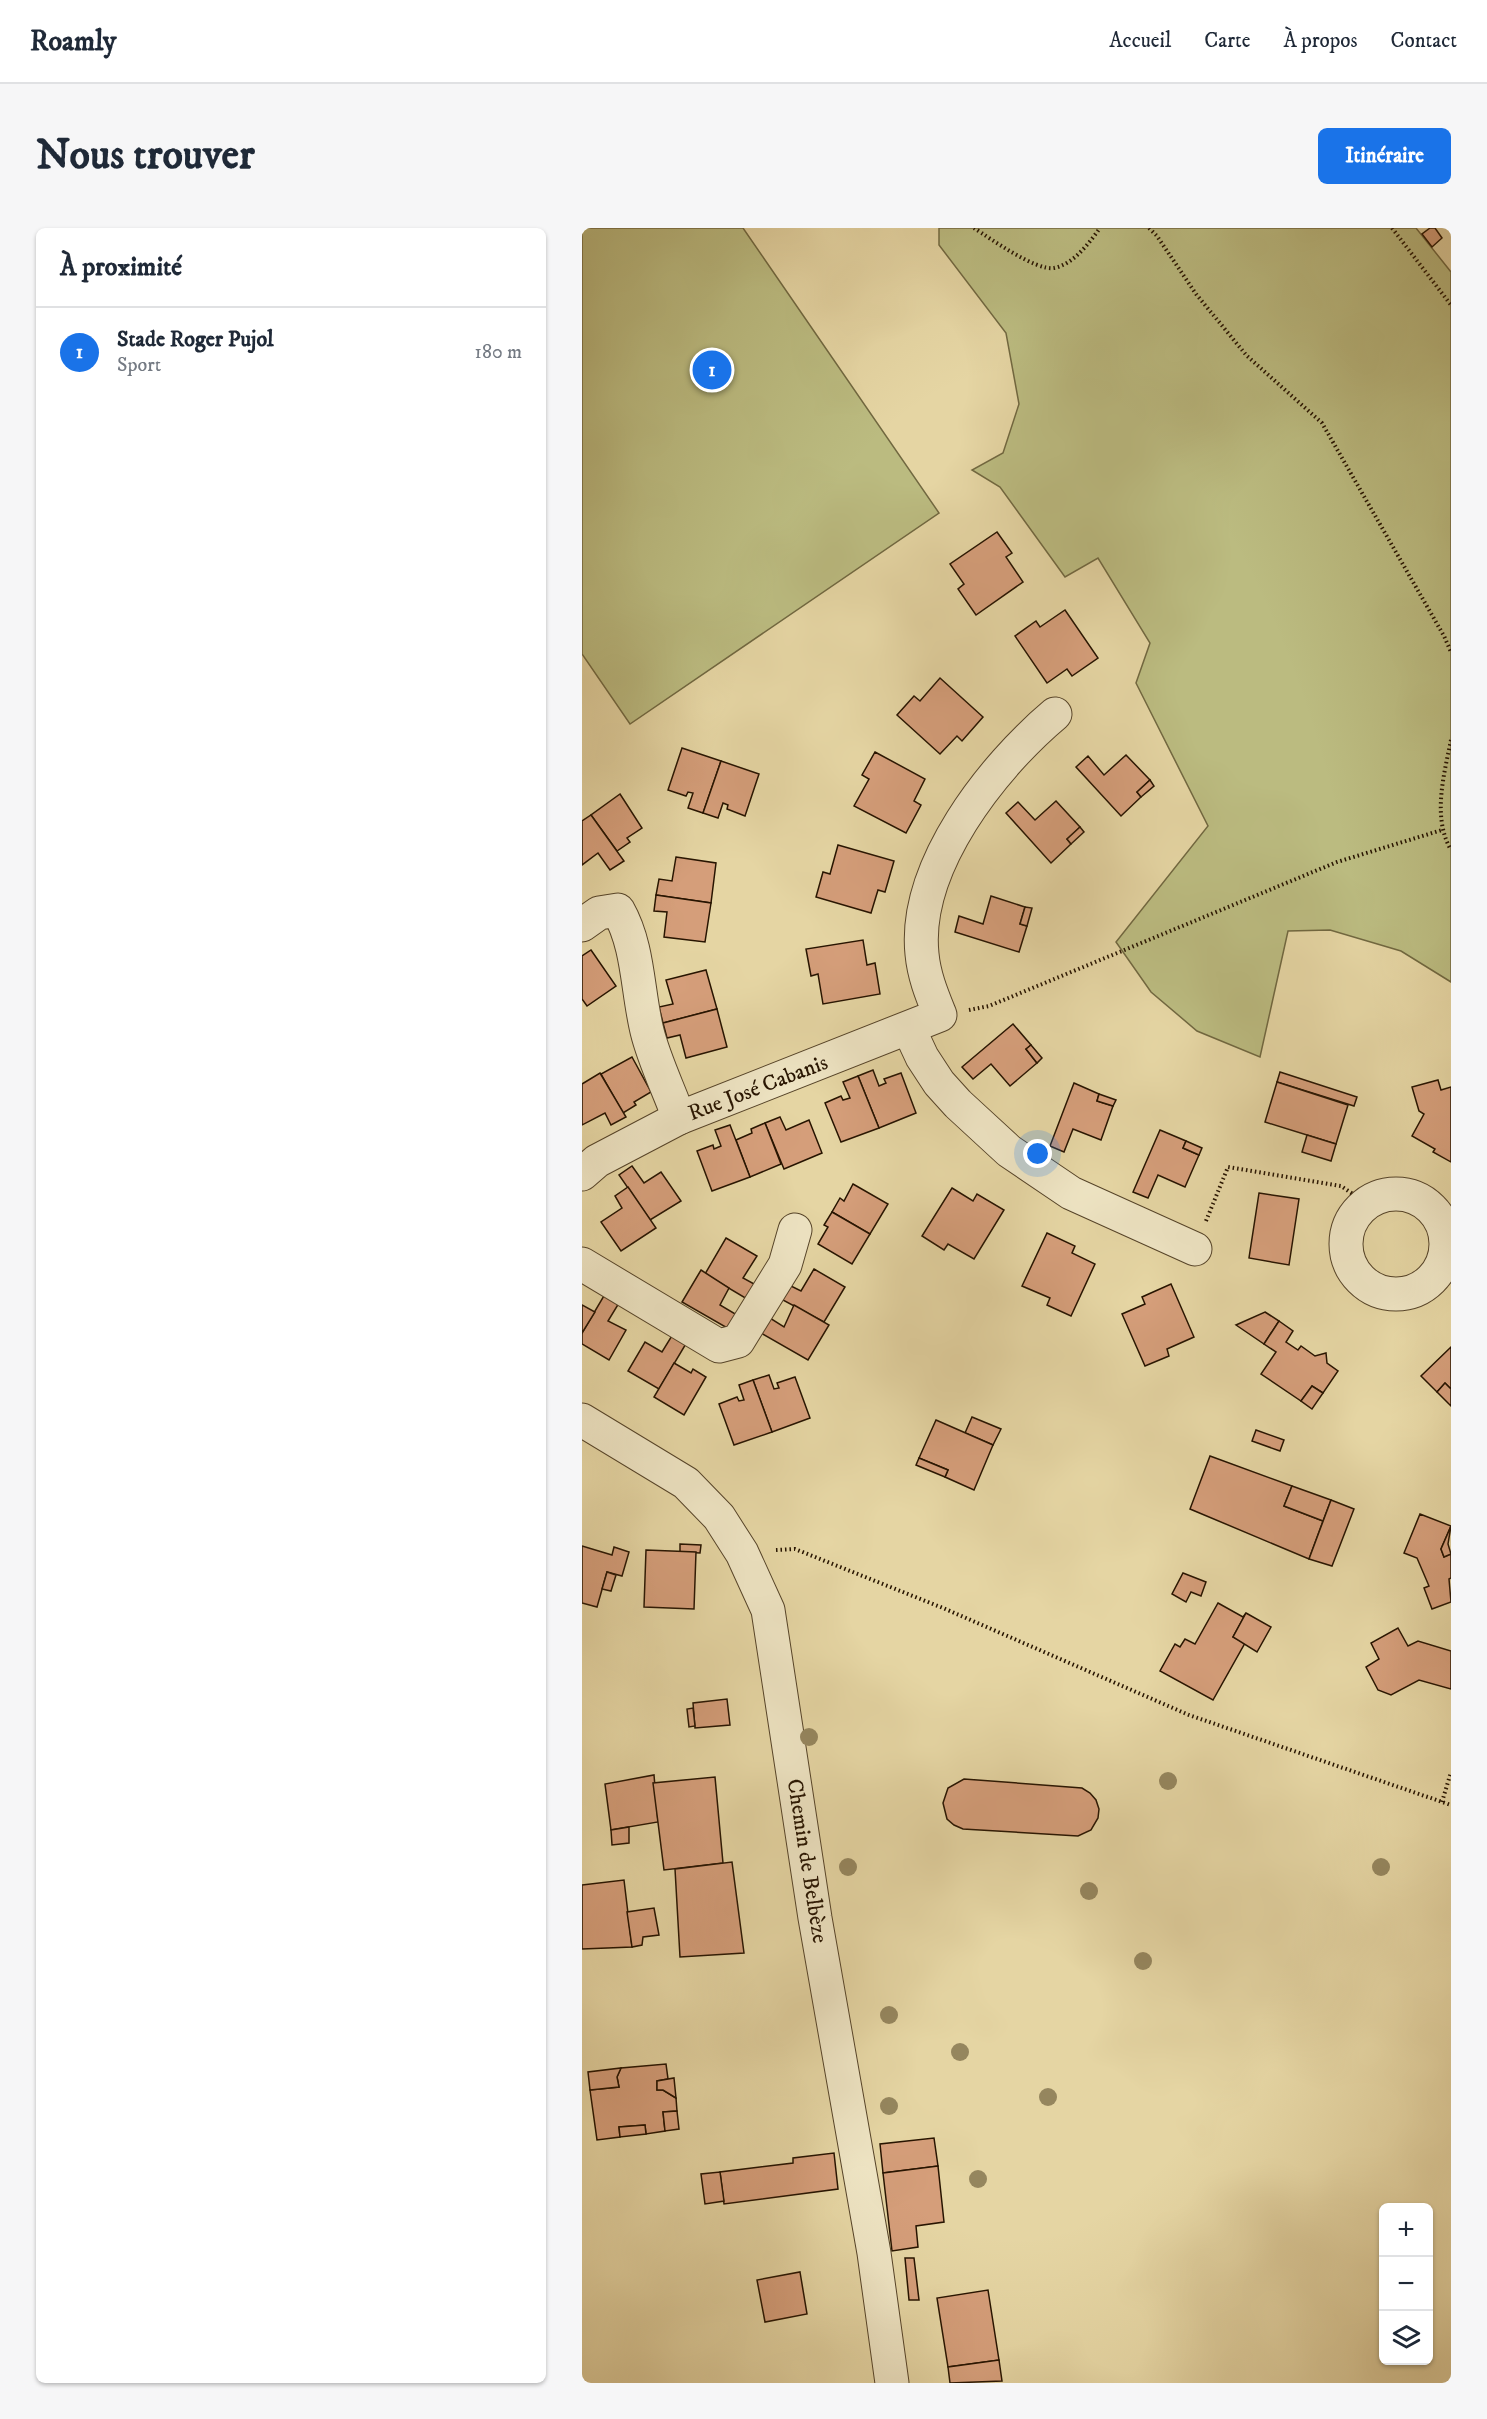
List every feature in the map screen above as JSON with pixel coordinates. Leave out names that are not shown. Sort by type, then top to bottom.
[{"type":"street","points":[[940,1016],[924,974],[921,952],[925,907],[931,885],[948,848],[981,794],[1007,761],[1055,714]]},
{"type":"street","points":[[582,925],[599,913],[618,909],[627,925],[647,1032],[679,1118]]},
{"type":"street","name":"Rue José Cabanis","points":[[582,1173],[597,1161],[679,1118],[940,1016]]},
{"type":"street","points":[[909,1029],[922,1057],[939,1083],[967,1113],[1009,1150],[1071,1193],[1195,1249]]},
{"type":"street","points":[[1393,1194],[1408,1195],[1422,1200],[1433,1209],[1442,1221],[1449,1250],[1432,1279],[1419,1289],[1403,1294],[1387,1294],[1371,1288],[1358,1277],[1350,1263],[1346,1247],[1348,1231],[1354,1215],[1366,1203],[1379,1196],[1393,1194]]},
{"type":"street","points":[[582,1264],[719,1346],[738,1341],[786,1265],[795,1230]]},
{"type":"street","name":"Chemin de Belbèze","points":[[582,1420],[686,1483],[719,1517],[742,1553],[768,1610],[815,1918],[874,2253],[892,2383]]},
{"type":"path","points":[[974,228],[1013,253],[1053,268],[1070,261],[1100,228]]},
{"type":"path","points":[[1149,228],[1157,236],[1196,294],[1247,356],[1322,423],[1451,652]]},
{"type":"path","points":[[1392,228],[1451,305]]},
{"type":"path","points":[[1451,740],[1442,787],[1442,830],[1451,850]]},
{"type":"path","points":[[940,1016],[988,1006],[1337,862],[1442,830]]},
{"type":"path","points":[[1195,1249],[1228,1167],[1341,1186],[1366,1203]]},
{"type":"path","points":[[742,1553],[795,1549],[943,1608],[1189,1715],[1451,1805]]},
{"type":"path","points":[[1443,1803],[1451,1772]]},
{"type":"green space","points":[[582,228],[743,228],[939,513],[630,724],[582,654]]},
{"type":"green space","points":[[939,228],[1416,228],[1451,272],[1451,982],[1401,951],[1330,930],[1288,931],[1260,1057],[1197,1031],[1151,992],[1116,942],[1208,826],[1136,683],[1150,643],[1098,558],[1065,577],[1000,487],[972,470],[1003,453],[1019,404],[1006,333],[939,245]]},
{"type":"building","points":[[1430,228],[1435,228],[1442,238],[1432,247],[1422,234]]},
{"type":"building","points":[[997,532],[1012,553],[1006,557],[1023,582],[976,615],[958,589],[964,584],[950,564]]},
{"type":"building","points":[[1065,610],[1098,658],[1072,676],[1067,669],[1047,683],[1015,636],[1036,621],[1040,627]]},
{"type":"building","points":[[940,678],[983,717],[962,741],[957,736],[940,754],[897,715],[914,696],[920,701]]},
{"type":"building","points":[[682,748],[721,761],[703,813],[688,808],[693,793],[688,792],[686,796],[668,790]]},
{"type":"building","points":[[875,752],[925,779],[914,801],[921,805],[906,833],[854,806],[869,779],[862,775]]},
{"type":"building","points":[[1126,755],[1150,780],[1137,792],[1141,797],[1121,816],[1076,767],[1088,756],[1104,775]]},
{"type":"building","points":[[721,761],[759,774],[745,816],[727,809],[728,805],[723,803],[718,818],[703,813]]},
{"type":"building","points":[[1150,780],[1154,786],[1141,797],[1137,792]]},
{"type":"building","points":[[620,794],[642,828],[627,838],[630,842],[617,851],[591,815]]},
{"type":"building","points":[[1056,801],[1080,827],[1067,839],[1071,844],[1051,863],[1006,813],[1018,802],[1035,820]]},
{"type":"building","points":[[591,815],[624,861],[610,870],[598,853],[582,865],[582,821]]},
{"type":"building","points":[[1080,827],[1084,832],[1071,844],[1067,839]]},
{"type":"building","points":[[838,845],[894,861],[885,892],[878,890],[871,913],[816,897],[823,872],[830,874]]},
{"type":"building","points":[[676,857],[716,863],[711,903],[656,895],[659,879],[672,881]]},
{"type":"building","points":[[656,895],[711,903],[705,942],[664,937],[667,912],[654,911]]},
{"type":"building","points":[[991,896],[1025,907],[1020,924],[1027,926],[1019,952],[955,932],[959,916],[983,924]]},
{"type":"building","points":[[1025,907],[1032,908],[1027,926],[1020,924]]},
{"type":"building","points":[[863,940],[867,965],[875,963],[880,994],[823,1004],[818,974],[811,976],[806,949]]},
{"type":"building","points":[[591,950],[616,986],[587,1006],[582,999],[582,956]]},
{"type":"building","points":[[706,970],[717,1009],[663,1023],[659,1007],[673,1004],[666,980]]},
{"type":"building","points":[[717,1009],[727,1047],[686,1058],[680,1035],[667,1038],[663,1023]]},
{"type":"building","points":[[1013,1024],[1031,1045],[1026,1049],[1037,1063],[1010,1086],[991,1064],[973,1079],[962,1067]]},
{"type":"building","points":[[1031,1045],[1042,1058],[1037,1063],[1026,1049]]},
{"type":"building","points":[[632,1057],[651,1092],[634,1102],[636,1105],[623,1113],[601,1074]]},
{"type":"building","points":[[873,1070],[879,1086],[886,1083],[884,1079],[901,1073],[916,1113],[879,1128],[858,1076]]},
{"type":"building","points":[[1280,1072],[1357,1097],[1354,1106],[1277,1082]]},
{"type":"building","points":[[600,1073],[626,1117],[611,1125],[605,1113],[582,1125],[582,1084]]},
{"type":"building","points":[[858,1076],[879,1128],[841,1142],[825,1103],[841,1096],[843,1100],[850,1098],[843,1082]]},
{"type":"building","points":[[1438,1080],[1441,1090],[1451,1087],[1451,1162],[1433,1152],[1435,1149],[1412,1136],[1424,1114],[1419,1111],[1412,1087]]},
{"type":"building","points":[[1277,1082],[1348,1105],[1336,1144],[1265,1122]]},
{"type":"building","points":[[1074,1083],[1099,1094],[1097,1101],[1113,1106],[1101,1140],[1073,1129],[1064,1152],[1050,1146]]},
{"type":"building","points":[[1099,1094],[1116,1100],[1113,1106],[1097,1101]]},
{"type":"building","points":[[780,1117],[786,1130],[809,1120],[822,1153],[784,1169],[765,1123]]},
{"type":"building","points":[[765,1123],[781,1164],[750,1177],[736,1140],[752,1133],[751,1129]]},
{"type":"building","points":[[730,1125],[750,1177],[712,1191],[697,1151],[713,1145],[714,1149],[721,1146],[715,1130]]},
{"type":"building","points":[[1160,1130],[1186,1141],[1183,1148],[1199,1155],[1185,1187],[1158,1175],[1148,1198],[1133,1192]]},
{"type":"building","points":[[1307,1135],[1336,1144],[1331,1161],[1302,1152]]},
{"type":"building","points":[[1186,1141],[1202,1148],[1199,1155],[1183,1148]]},
{"type":"building","points":[[632,1166],[644,1183],[661,1172],[681,1201],[650,1220],[619,1175]]},
{"type":"building","points":[[853,1184],[888,1204],[870,1234],[832,1212],[840,1198],[844,1201]]},
{"type":"building","points":[[628,1187],[656,1228],[621,1251],[601,1222],[622,1208],[615,1196]]},
{"type":"building","points":[[952,1188],[973,1201],[977,1194],[1004,1210],[974,1259],[948,1244],[944,1250],[922,1236]]},
{"type":"building","points":[[1259,1193],[1299,1199],[1289,1265],[1249,1258]]},
{"type":"building","points":[[832,1212],[870,1234],[852,1264],[818,1244],[828,1227],[824,1225]]},
{"type":"building","points":[[1047,1233],[1075,1246],[1072,1253],[1095,1264],[1071,1316],[1047,1305],[1050,1298],[1022,1286]]},
{"type":"building","points":[[726,1238],[757,1256],[743,1278],[756,1285],[747,1299],[705,1274]]},
{"type":"building","points":[[814,1269],[845,1287],[824,1322],[781,1299],[789,1285],[801,1291]]},
{"type":"building","points":[[701,1270],[729,1288],[720,1305],[737,1315],[729,1329],[682,1302]]},
{"type":"building","points":[[1171,1284],[1194,1337],[1167,1349],[1169,1356],[1145,1366],[1122,1314],[1145,1304],[1142,1297]]},
{"type":"building","points":[[605,1294],[619,1303],[608,1321],[626,1330],[609,1360],[582,1344],[582,1333]]},
{"type":"building","points":[[582,1305],[595,1312],[582,1333]]},
{"type":"building","points":[[794,1305],[829,1325],[808,1360],[761,1333],[770,1318],[784,1327]]},
{"type":"building","points":[[1265,1312],[1279,1321],[1264,1344],[1236,1325]]},
{"type":"building","points":[[1279,1321],[1293,1331],[1286,1342],[1298,1350],[1301,1346],[1315,1356],[1326,1353],[1327,1363],[1338,1371],[1323,1393],[1312,1386],[1301,1401],[1261,1374],[1276,1352],[1264,1344]]},
{"type":"building","points":[[673,1334],[687,1342],[659,1389],[628,1371],[645,1342],[662,1352]]},
{"type":"building","points":[[1451,1347],[1451,1389],[1445,1383],[1437,1392],[1421,1376]]},
{"type":"building","points":[[674,1363],[691,1373],[693,1369],[706,1377],[684,1415],[654,1397]]},
{"type":"building","points":[[769,1375],[774,1389],[779,1388],[777,1383],[795,1377],[810,1418],[772,1432],[753,1380]]},
{"type":"building","points":[[753,1380],[772,1432],[734,1445],[719,1404],[737,1397],[739,1401],[744,1400],[739,1385]]},
{"type":"building","points":[[1445,1383],[1451,1389],[1451,1406],[1437,1392]]},
{"type":"building","points":[[1312,1386],[1323,1393],[1312,1409],[1301,1401]]},
{"type":"building","points":[[972,1417],[1001,1429],[993,1445],[965,1433]]},
{"type":"building","points":[[936,1420],[993,1445],[974,1490],[945,1477],[948,1470],[919,1458]]},
{"type":"building","points":[[1256,1430],[1284,1440],[1280,1451],[1252,1441]]},
{"type":"building","points":[[1210,1456],[1292,1486],[1284,1506],[1323,1521],[1309,1559],[1190,1509]]},
{"type":"building","points":[[919,1458],[948,1470],[945,1477],[916,1465]]},
{"type":"building","points":[[1292,1486],[1331,1500],[1323,1521],[1284,1506]]},
{"type":"building","points":[[1331,1500],[1354,1509],[1332,1566],[1309,1559]]},
{"type":"building","points":[[1420,1514],[1451,1526],[1441,1549],[1444,1557],[1451,1554],[1451,1578],[1449,1579],[1451,1602],[1432,1609],[1424,1588],[1429,1586],[1417,1558],[1404,1553]]},
{"type":"building","points":[[1451,1526],[1448,1544],[1451,1554],[1444,1557],[1441,1549]]},
{"type":"building","points":[[680,1544],[701,1545],[700,1553],[680,1552]]},
{"type":"building","points":[[582,1546],[612,1555],[614,1547],[629,1552],[622,1576],[607,1572],[597,1607],[582,1603]]},
{"type":"building","points":[[646,1550],[696,1552],[694,1609],[644,1607]]},
{"type":"building","points":[[607,1572],[616,1575],[611,1591],[602,1589]]},
{"type":"building","points":[[1183,1573],[1206,1582],[1201,1596],[1191,1592],[1186,1602],[1172,1594]]},
{"type":"building","points":[[1218,1603],[1243,1617],[1246,1613],[1233,1637],[1245,1643],[1213,1700],[1160,1671],[1175,1644],[1180,1647],[1185,1639],[1195,1644]]},
{"type":"building","points":[[1246,1613],[1271,1627],[1257,1652],[1233,1637]]},
{"type":"building","points":[[1398,1628],[1408,1646],[1418,1641],[1451,1651],[1451,1689],[1419,1680],[1391,1695],[1378,1690],[1366,1667],[1379,1659],[1371,1643]]},
{"type":"building","points":[[727,1699],[730,1725],[695,1728],[693,1703]]},
{"type":"building","points":[[693,1708],[695,1726],[689,1727],[687,1709]]},
{"type":"building","points":[[654,1775],[658,1822],[611,1830],[605,1784]]},
{"type":"building","points":[[715,1777],[723,1863],[664,1870],[653,1783]]},
{"type":"building","points":[[964,1779],[1082,1788],[1096,1800],[1099,1809],[1098,1818],[1091,1830],[1078,1836],[963,1829],[947,1819],[943,1803],[948,1788]]},
{"type":"building","points":[[629,1827],[629,1843],[612,1845],[611,1830]]},
{"type":"building","points":[[732,1862],[744,1953],[680,1957],[675,1869]]},
{"type":"building","points":[[624,1880],[632,1947],[582,1949],[582,1885]]},
{"type":"building","points":[[654,1908],[659,1935],[643,1937],[642,1945],[632,1947],[627,1912]]},
{"type":"building","points":[[666,2064],[668,2079],[657,2081],[657,2090],[663,2090],[676,2098],[677,2111],[663,2112],[665,2131],[646,2134],[645,2125],[619,2127],[620,2137],[597,2140],[590,2090],[619,2087],[617,2077],[621,2068]]},
{"type":"building","points":[[621,2068],[617,2077],[619,2087],[590,2090],[588,2072]]},
{"type":"building","points":[[674,2078],[676,2098],[663,2090],[657,2090],[657,2081]]},
{"type":"building","points":[[677,2111],[679,2129],[665,2131],[663,2112]]},
{"type":"building","points":[[645,2125],[646,2134],[620,2137],[619,2127]]},
{"type":"building","points":[[934,2138],[938,2166],[883,2173],[880,2144]]},
{"type":"building","points":[[834,2153],[838,2189],[724,2204],[720,2172],[793,2163],[793,2158]]},
{"type":"building","points":[[938,2166],[944,2222],[916,2226],[918,2247],[892,2251],[883,2173]]},
{"type":"building","points":[[720,2172],[724,2201],[705,2204],[701,2174]]},
{"type":"building","points":[[905,2258],[914,2258],[919,2300],[909,2300]]},
{"type":"building","points":[[800,2272],[807,2314],[765,2322],[757,2280]]},
{"type":"building","points":[[988,2290],[999,2360],[948,2367],[937,2298]]},
{"type":"building","points":[[999,2360],[1002,2381],[950,2383],[948,2367]]},
{"type":"place","name":"Stade Roger Pujol","points":[[712,370]]}]
